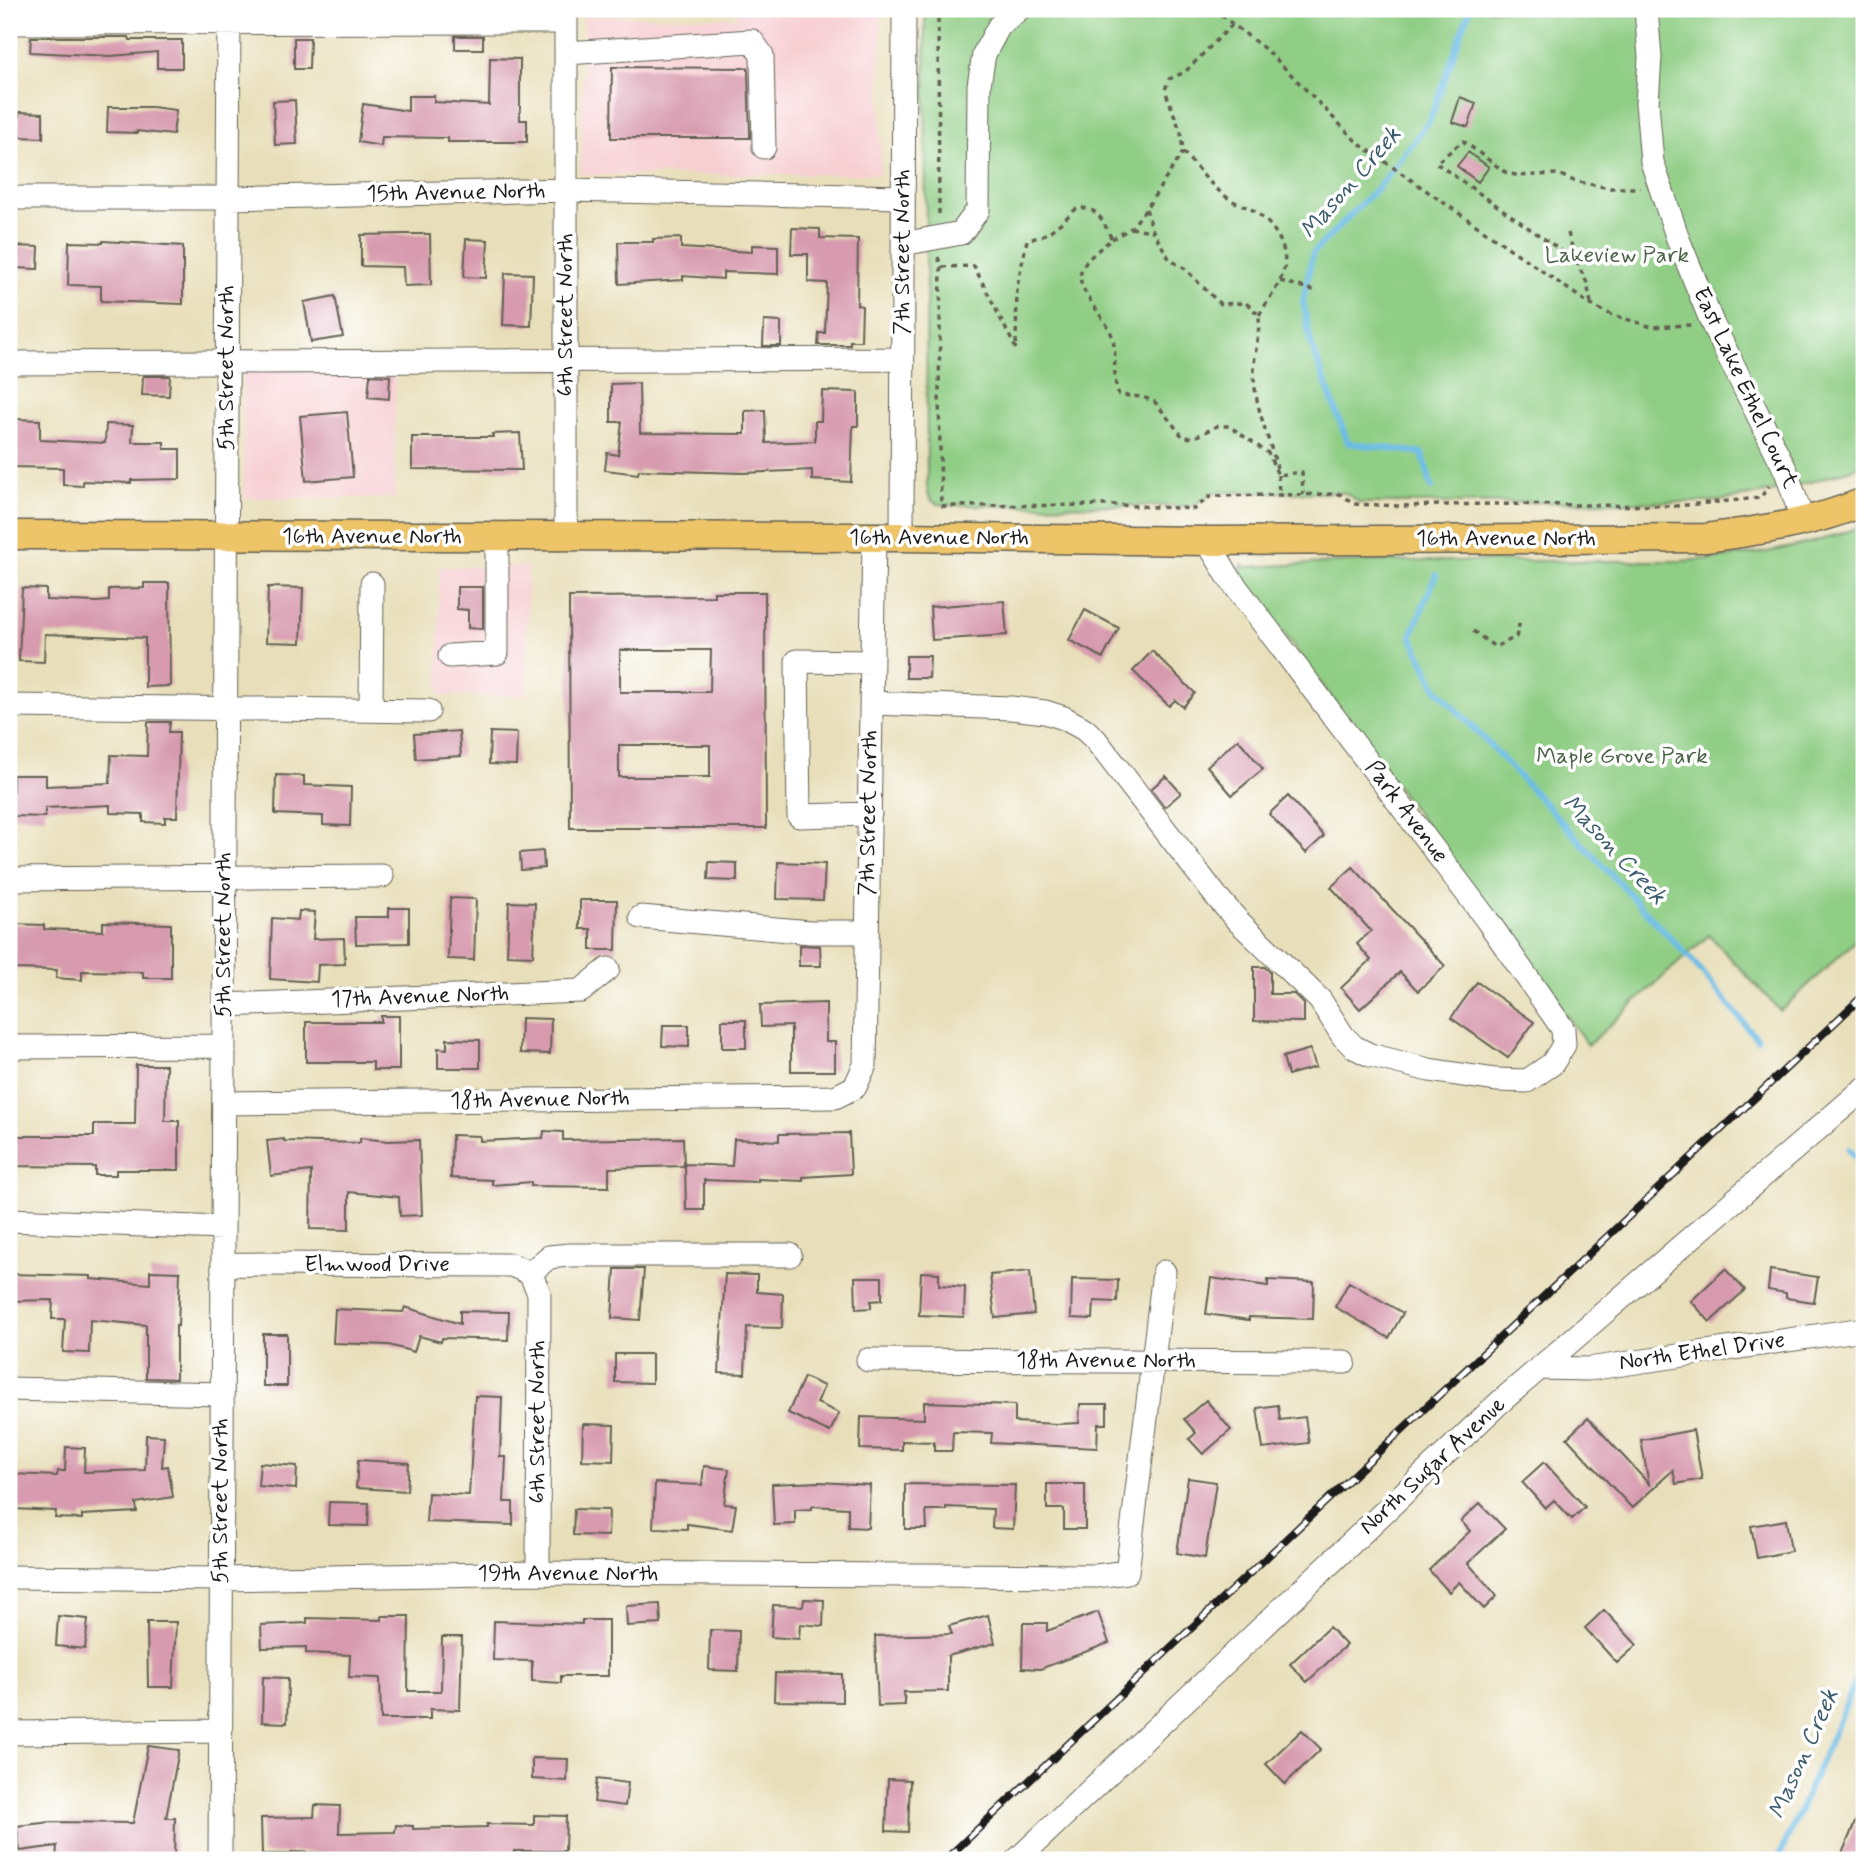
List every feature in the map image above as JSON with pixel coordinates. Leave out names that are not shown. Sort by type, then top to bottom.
[{"type":"main road","name":"16th Avenue North","points":[[9,535],[902,537],[1207,541],[1705,538],[1761,531],[1862,506]]},
{"type":"street","name":"7th Street North","points":[[902,537],[904,9]]},
{"type":"street","points":[[903,244],[961,233],[978,210],[979,85],[984,54],[999,26],[1019,9]]},
{"type":"street","name":"East Lake Ethel Court","points":[[1646,9],[1650,57],[1647,93],[1652,162],[1678,239],[1713,324],[1786,471],[1802,522]]},
{"type":"street","points":[[9,23],[229,16],[566,15]]},
{"type":"street","name":"6th Street North","points":[[566,15],[566,537]]},
{"type":"street","name":"5th Street North","points":[[220,1860],[229,16]]},
{"type":"street","points":[[566,53],[752,41],[762,55],[764,147]]},
{"type":"street","name":"15th Avenue North","points":[[9,198],[228,198],[566,190],[903,197]]},
{"type":"street","points":[[9,363],[902,359]]},
{"type":"street","points":[[450,656],[497,653],[497,537]]},
{"type":"street","name":"7th Street North","points":[[855,1087],[865,1065],[874,537]]},
{"type":"street","name":"Park Avenue","points":[[871,703],[1045,712],[1084,729],[1096,739],[1216,896],[1238,921],[1320,1000],[1343,1036],[1354,1047],[1370,1055],[1429,1070],[1496,1080],[1527,1081],[1552,1064],[1564,1045],[1563,1029],[1487,920],[1230,579],[1207,541]]},
{"type":"street","points":[[371,710],[372,584]]},
{"type":"street","points":[[870,814],[799,816],[797,661],[872,662]]},
{"type":"street","points":[[9,706],[428,710]]},
{"type":"street","points":[[9,879],[382,876]]},
{"type":"street","points":[[640,917],[811,932],[867,932]]},
{"type":"street","name":"17th Avenue North","points":[[224,1005],[581,991],[608,969]]},
{"type":"street","points":[[9,1047],[224,1046]]},
{"type":"street","name":"18th Avenue North","points":[[223,1103],[835,1097],[855,1087]]},
{"type":"street","name":"North Sugar Avenue","points":[[1031,1855],[1433,1463],[1539,1368],[1864,1089]]},
{"type":"street","points":[[9,1220],[223,1228]]},
{"type":"street","points":[[530,1273],[549,1257],[569,1255],[790,1255]]},
{"type":"street","name":"Elmwood Drive","points":[[223,1264],[511,1265],[530,1273]]},
{"type":"street","points":[[1153,1362],[1164,1272]]},
{"type":"street","name":"6th Street North","points":[[530,1273],[539,1293],[538,1573]]},
{"type":"street","name":"North Ethel Drive","points":[[1539,1368],[1588,1369],[1864,1329]]},
{"type":"street","name":"18th Avenue North","points":[[868,1360],[1343,1362]]},
{"type":"street","name":"19th Avenue North","points":[[9,1577],[221,1579],[538,1573],[1097,1576],[1127,1572],[1153,1362]]},
{"type":"street","points":[[9,1389],[222,1394]]},
{"type":"street","points":[[9,1733],[220,1731]]},
{"type":"path","points":[[938,9],[939,222]]},
{"type":"path","points":[[1213,9],[1270,53],[1358,143],[1591,305],[1652,327],[1713,324]]},
{"type":"path","points":[[1232,25],[1185,72],[1169,79],[1165,90],[1181,132],[1183,152],[1230,200],[1254,210],[1276,229],[1284,269],[1280,281],[1259,315],[1260,330],[1254,375],[1260,418],[1278,475],[1279,496]]},
{"type":"path","points":[[1576,261],[1436,163],[1463,141],[1505,172],[1519,176],[1558,174],[1574,181],[1610,188],[1661,188]]},
{"type":"path","points":[[1183,152],[1131,228],[1112,239],[1088,260],[1079,274],[1080,285],[1111,332],[1117,354],[1114,385],[1119,395],[1143,397],[1156,402],[1183,437],[1193,438],[1217,426],[1229,426],[1268,453],[1278,475]]},
{"type":"path","points":[[941,267],[974,266],[1016,349],[1017,287],[1027,240],[1040,238],[1056,229],[1077,208],[1088,207],[1099,214],[1112,239]]},
{"type":"path","points":[[1146,209],[1153,231],[1170,260],[1184,268],[1220,304],[1246,303],[1259,315]]},
{"type":"path","points":[[1131,228],[1153,231]]},
{"type":"path","points":[[1568,233],[1576,261],[1587,283],[1591,305]]},
{"type":"path","points":[[937,252],[941,267],[941,506],[1115,505],[1194,509],[1211,496],[1340,494],[1355,504],[1399,506],[1675,506],[1760,498],[1771,483]]},
{"type":"path","points":[[1280,281],[1317,291]]},
{"type":"path","points":[[1278,475],[1302,472],[1303,495]]},
{"type":"path","points":[[1473,631],[1495,647],[1516,637],[1520,621]]},
{"type":"shaded area","points":[[737,9],[881,9],[880,174],[581,175],[584,16],[736,18]]},
{"type":"shaded area","points":[[243,369],[395,369],[395,498],[244,498]]},
{"type":"shaded area","points":[[439,567],[528,567],[526,695],[439,696]]},
{"type":"green space","name":"Lakeview Park","points":[[925,9],[1864,9],[1864,464],[1789,488],[1711,502],[1360,503],[1346,493],[1215,492],[1187,506],[936,503],[931,500],[927,488]]},
{"type":"green space","name":"Maple Grove Park","points":[[1864,525],[1864,933],[1780,1011],[1709,935],[1588,1045],[1241,575],[1242,564],[1246,567],[1373,561],[1681,561],[1797,546]]},
{"type":"building","points":[[455,36],[483,36],[483,49],[455,49]]},
{"type":"building","points":[[31,37],[182,40],[182,68],[157,68],[157,52],[111,56],[30,52]]},
{"type":"building","points":[[294,38],[310,38],[309,69],[294,69]]},
{"type":"building","points":[[490,58],[520,59],[520,120],[527,120],[527,142],[448,142],[448,138],[382,137],[381,146],[358,142],[363,104],[408,111],[408,96],[434,96],[434,102],[489,105]]},
{"type":"building","points":[[612,67],[748,68],[750,138],[611,138]]},
{"type":"building","points":[[1460,97],[1476,103],[1468,127],[1452,122]]},
{"type":"building","points":[[295,100],[297,144],[275,145],[273,101]]},
{"type":"building","points":[[108,107],[176,110],[173,135],[137,131],[107,132]]},
{"type":"building","points":[[19,112],[43,113],[43,138],[18,137]]},
{"type":"building","points":[[1468,152],[1489,167],[1478,182],[1457,166]]},
{"type":"building","points":[[792,228],[820,229],[820,238],[858,239],[857,305],[862,306],[861,341],[850,341],[850,345],[818,345],[819,333],[825,333],[827,283],[808,282],[808,254],[791,254]]},
{"type":"building","points":[[430,234],[431,285],[404,286],[403,267],[361,266],[361,235]]},
{"type":"building","points":[[681,238],[681,248],[752,252],[752,245],[778,246],[778,274],[723,272],[723,279],[683,276],[683,280],[619,284],[618,242],[653,242],[653,239]]},
{"type":"building","points":[[466,239],[488,240],[486,278],[464,277]]},
{"type":"building","points":[[103,241],[183,246],[183,304],[101,301],[101,286],[68,285],[69,242]]},
{"type":"building","points":[[15,246],[39,247],[38,269],[14,268]]},
{"type":"building","points":[[505,273],[533,274],[531,326],[503,325]]},
{"type":"building","points":[[335,296],[343,337],[311,342],[304,302]]},
{"type":"building","points":[[764,321],[781,322],[781,346],[763,346]]},
{"type":"building","points":[[370,375],[390,376],[389,399],[368,397]]},
{"type":"building","points":[[143,376],[170,376],[169,396],[142,395]]},
{"type":"building","points":[[639,383],[640,433],[745,434],[745,411],[765,410],[766,443],[815,441],[815,421],[821,421],[822,391],[858,392],[858,426],[853,426],[851,482],[812,480],[812,470],[743,473],[639,470],[638,474],[605,470],[607,453],[618,455],[622,422],[611,422],[611,384]]},
{"type":"building","points":[[347,412],[353,477],[306,481],[300,416]]},
{"type":"building","points":[[13,419],[40,420],[40,440],[105,443],[106,424],[133,425],[132,442],[164,442],[164,449],[180,449],[180,479],[131,480],[131,483],[83,481],[83,486],[63,485],[63,468],[12,467]]},
{"type":"building","points":[[520,433],[522,470],[412,469],[412,437],[493,437],[492,434]]},
{"type":"building","points":[[144,583],[169,583],[170,686],[145,687],[145,638],[45,634],[44,662],[19,661],[22,588],[46,589],[46,600],[97,602],[109,601],[109,589],[144,588]]},
{"type":"building","points":[[268,587],[303,588],[301,643],[266,642]]},
{"type":"building","points":[[457,587],[483,587],[483,629],[468,628],[468,610],[457,609]]},
{"type":"building","points":[[714,592],[765,592],[766,828],[570,828],[569,597],[714,596]],"holes":[[[620,650],[711,650],[710,692],[620,692]],[[619,745],[710,745],[710,777],[619,777]]]},
{"type":"building","points":[[1004,601],[1007,635],[932,640],[930,607]]},
{"type":"building","points":[[1085,610],[1119,628],[1103,658],[1069,640]]},
{"type":"building","points":[[1152,651],[1195,693],[1183,707],[1175,700],[1169,706],[1133,671]]},
{"type":"building","points":[[906,656],[930,656],[929,678],[906,678]]},
{"type":"building","points":[[148,722],[170,722],[169,732],[179,732],[177,817],[165,817],[165,823],[143,822],[143,814],[110,813],[110,805],[45,808],[45,817],[12,816],[13,775],[46,775],[46,786],[110,783],[111,755],[147,756]]},
{"type":"building","points":[[459,731],[461,756],[416,759],[414,734]]},
{"type":"building","points":[[490,732],[517,733],[516,765],[489,764]]},
{"type":"building","points":[[1238,739],[1263,769],[1232,795],[1207,766]]},
{"type":"building","points":[[276,775],[304,776],[304,785],[351,787],[350,826],[323,825],[323,816],[275,814]]},
{"type":"building","points":[[1166,776],[1181,793],[1165,807],[1151,789]]},
{"type":"building","points":[[1288,796],[1324,836],[1306,853],[1269,814]]},
{"type":"building","points":[[543,851],[544,868],[521,870],[520,853]]},
{"type":"building","points":[[709,862],[737,863],[737,881],[708,880]]},
{"type":"building","points":[[778,862],[825,864],[823,900],[777,899]]},
{"type":"building","points":[[1353,867],[1445,966],[1418,991],[1400,972],[1360,1009],[1341,988],[1371,960],[1357,944],[1371,931],[1331,887]]},
{"type":"building","points":[[450,898],[476,899],[474,960],[448,959]]},
{"type":"building","points":[[580,900],[617,900],[616,950],[591,950],[591,929],[580,929]]},
{"type":"building","points":[[509,902],[535,903],[533,956],[507,955]]},
{"type":"building","points":[[389,908],[409,908],[409,943],[356,944],[355,917],[389,917]]},
{"type":"building","points":[[299,911],[315,912],[313,939],[344,938],[345,964],[318,965],[317,982],[270,979],[272,918],[298,920]]},
{"type":"building","points":[[103,922],[171,924],[171,978],[143,978],[143,972],[82,971],[82,980],[56,978],[57,970],[13,969],[14,924],[44,925],[44,929],[103,931]]},
{"type":"building","points":[[799,945],[820,946],[821,966],[799,966]]},
{"type":"building","points":[[1254,967],[1265,967],[1270,972],[1270,994],[1294,994],[1304,1004],[1304,1022],[1254,1021]]},
{"type":"building","points":[[1477,982],[1534,1022],[1508,1058],[1451,1018]]},
{"type":"building","points":[[826,1003],[826,1042],[835,1042],[835,1071],[791,1071],[791,1026],[761,1027],[760,1005]]},
{"type":"building","points":[[381,1016],[399,1016],[399,1070],[373,1070],[373,1062],[306,1062],[306,1022],[381,1022]]},
{"type":"building","points":[[521,1018],[551,1019],[550,1054],[520,1053]]},
{"type":"building","points":[[722,1020],[746,1020],[746,1048],[722,1048]]},
{"type":"building","points":[[663,1025],[689,1025],[689,1047],[662,1046]]},
{"type":"building","points":[[447,1039],[480,1040],[480,1068],[438,1068],[438,1048],[447,1049]]},
{"type":"building","points":[[1310,1049],[1316,1067],[1288,1075],[1283,1057]]},
{"type":"building","points":[[136,1065],[166,1065],[165,1121],[179,1121],[179,1170],[116,1170],[116,1175],[95,1175],[95,1167],[9,1166],[9,1136],[94,1136],[94,1124],[135,1124]]},
{"type":"building","points":[[544,1131],[563,1132],[563,1140],[683,1138],[684,1166],[609,1168],[609,1187],[531,1186],[531,1182],[492,1185],[492,1180],[451,1178],[452,1135],[480,1136],[480,1141],[543,1138]]},
{"type":"building","points":[[849,1133],[851,1174],[803,1177],[803,1181],[704,1180],[704,1210],[686,1210],[685,1164],[732,1166],[734,1139],[779,1141],[779,1134]]},
{"type":"building","points":[[360,1138],[419,1140],[422,1215],[400,1216],[399,1197],[349,1192],[349,1230],[310,1229],[311,1171],[271,1176],[267,1141],[284,1139],[360,1143]]},
{"type":"building","points":[[615,1269],[644,1269],[640,1320],[612,1318]]},
{"type":"building","points":[[1725,1269],[1745,1290],[1710,1322],[1691,1301]]},
{"type":"building","points":[[1770,1270],[1818,1277],[1814,1302],[1786,1298],[1786,1293],[1768,1290]]},
{"type":"building","points":[[150,1271],[180,1272],[176,1379],[146,1378],[146,1325],[90,1320],[89,1353],[63,1352],[65,1319],[52,1319],[53,1300],[9,1301],[9,1274],[91,1276],[91,1279],[150,1284]]},
{"type":"building","points":[[1030,1271],[1034,1314],[995,1318],[990,1275]]},
{"type":"building","points":[[921,1272],[939,1273],[939,1285],[965,1287],[964,1317],[919,1315]]},
{"type":"building","points":[[725,1274],[757,1275],[757,1292],[783,1294],[782,1328],[747,1327],[745,1374],[719,1373]]},
{"type":"building","points":[[855,1277],[882,1277],[882,1300],[871,1301],[871,1308],[856,1309]]},
{"type":"building","points":[[1211,1278],[1268,1286],[1268,1280],[1314,1282],[1313,1319],[1249,1317],[1249,1320],[1206,1314]]},
{"type":"building","points":[[1072,1279],[1118,1280],[1117,1302],[1094,1301],[1093,1319],[1071,1318]]},
{"type":"building","points":[[1349,1282],[1403,1313],[1389,1338],[1335,1307]]},
{"type":"building","points":[[405,1307],[460,1324],[460,1311],[509,1312],[508,1340],[442,1338],[441,1342],[419,1336],[414,1352],[389,1345],[333,1343],[335,1309],[403,1312]]},
{"type":"building","points":[[263,1334],[287,1334],[287,1386],[263,1386]]},
{"type":"building","points":[[615,1354],[652,1354],[652,1383],[615,1382]]},
{"type":"building","points":[[804,1377],[824,1386],[817,1403],[839,1413],[830,1432],[788,1413]]},
{"type":"building","points":[[475,1396],[502,1397],[500,1457],[506,1457],[504,1502],[513,1502],[513,1525],[426,1522],[428,1493],[469,1495]]},
{"type":"building","points":[[1206,1400],[1231,1430],[1203,1454],[1189,1439],[1196,1433],[1184,1419]]},
{"type":"building","points":[[924,1402],[1015,1405],[1015,1422],[1058,1424],[1079,1423],[1080,1404],[1107,1404],[1107,1424],[1098,1424],[1097,1448],[991,1443],[992,1433],[953,1432],[952,1451],[934,1451],[934,1442],[902,1441],[902,1450],[860,1449],[861,1417],[924,1419]]},
{"type":"building","points":[[1278,1405],[1280,1420],[1305,1417],[1309,1443],[1263,1449],[1257,1408]]},
{"type":"building","points":[[1588,1418],[1649,1484],[1641,1440],[1693,1430],[1702,1479],[1676,1484],[1673,1470],[1632,1508],[1567,1438]]},
{"type":"building","points":[[583,1424],[614,1425],[613,1461],[582,1460]]},
{"type":"building","points":[[146,1435],[164,1436],[162,1467],[168,1466],[173,1497],[136,1503],[137,1512],[82,1515],[82,1519],[55,1518],[56,1511],[13,1509],[15,1474],[57,1476],[58,1471],[65,1471],[66,1447],[85,1448],[84,1472],[145,1470]]},
{"type":"building","points":[[358,1460],[409,1463],[407,1491],[356,1488]]},
{"type":"building","points":[[1544,1462],[1585,1507],[1572,1519],[1554,1500],[1545,1508],[1522,1482]]},
{"type":"building","points":[[260,1463],[297,1466],[296,1489],[258,1486]]},
{"type":"building","points":[[704,1466],[729,1469],[724,1504],[736,1505],[732,1530],[687,1524],[687,1529],[653,1528],[655,1483],[702,1485]]},
{"type":"building","points":[[1188,1478],[1216,1482],[1205,1558],[1177,1553]]},
{"type":"building","points":[[820,1482],[870,1485],[868,1528],[848,1527],[848,1508],[812,1506],[812,1509],[795,1510],[795,1524],[774,1525],[772,1484]]},
{"type":"building","points":[[905,1484],[1015,1485],[1013,1529],[992,1528],[993,1509],[946,1507],[946,1510],[926,1510],[927,1529],[905,1529]]},
{"type":"building","points":[[1047,1484],[1085,1484],[1085,1529],[1064,1529],[1064,1509],[1047,1509]]},
{"type":"building","points":[[329,1502],[369,1503],[368,1526],[328,1525]]},
{"type":"building","points":[[1480,1503],[1505,1529],[1468,1563],[1497,1596],[1484,1609],[1459,1582],[1449,1592],[1429,1570],[1470,1531],[1461,1521]]},
{"type":"building","points":[[574,1509],[609,1510],[608,1536],[573,1535]]},
{"type":"building","points":[[1786,1520],[1791,1551],[1757,1558],[1751,1526]]},
{"type":"building","points":[[804,1599],[824,1600],[823,1626],[800,1624],[799,1639],[771,1637],[773,1605],[803,1606]]},
{"type":"building","points":[[660,1604],[661,1624],[627,1626],[626,1606]]},
{"type":"building","points":[[1604,1610],[1637,1645],[1617,1663],[1585,1628]]},
{"type":"building","points":[[1098,1612],[1109,1643],[1040,1669],[1022,1668],[1023,1623],[1047,1623],[1047,1631]]},
{"type":"building","points":[[988,1615],[995,1643],[948,1656],[948,1691],[904,1692],[905,1705],[878,1706],[875,1636],[952,1634],[949,1626]]},
{"type":"building","points":[[58,1616],[88,1619],[85,1649],[56,1646]]},
{"type":"building","points":[[382,1616],[409,1616],[408,1691],[441,1691],[442,1637],[462,1637],[460,1710],[430,1709],[430,1719],[381,1719],[380,1678],[349,1677],[350,1655],[306,1653],[306,1647],[262,1648],[261,1625],[307,1623],[307,1618],[382,1620]]},
{"type":"building","points":[[582,1620],[608,1620],[608,1676],[561,1676],[561,1683],[532,1681],[532,1661],[493,1660],[494,1621],[582,1624]]},
{"type":"building","points":[[147,1622],[176,1622],[173,1687],[148,1687]]},
{"type":"building","points":[[1329,1627],[1346,1645],[1307,1682],[1290,1664]]},
{"type":"building","points":[[710,1630],[739,1631],[738,1671],[709,1670]]},
{"type":"building","points":[[775,1673],[842,1674],[842,1702],[774,1701]]},
{"type":"building","points":[[263,1677],[288,1678],[287,1723],[262,1722]]},
{"type":"building","points":[[1302,1730],[1321,1749],[1285,1784],[1266,1764]]},
{"type":"building","points":[[148,1746],[179,1750],[166,1818],[175,1818],[174,1860],[56,1859],[57,1846],[20,1851],[17,1826],[51,1822],[133,1823]]},
{"type":"building","points":[[532,1758],[568,1759],[567,1781],[532,1779]]},
{"type":"building","points":[[597,1779],[628,1783],[625,1806],[594,1802]]},
{"type":"building","points":[[888,1779],[910,1780],[908,1832],[886,1831]]},
{"type":"building","points":[[1864,1801],[1864,1860],[1850,1860],[1841,1856]]},
{"type":"building","points":[[315,1805],[340,1806],[339,1833],[395,1832],[396,1825],[413,1826],[413,1829],[487,1827],[487,1824],[534,1825],[534,1815],[566,1816],[565,1851],[514,1851],[514,1859],[486,1858],[486,1855],[395,1860],[395,1855],[291,1852],[262,1854],[261,1818],[314,1817]]},
{"type":"waterway","name":"Mason Creek","points":[[1432,488],[1422,453],[1348,443],[1311,344],[1303,301],[1313,253],[1380,185],[1430,120],[1470,9]]},
{"type":"waterway","name":"Mason Creek","points":[[1436,575],[1411,636],[1437,689],[1696,965],[1757,1039]]},
{"type":"waterway","name":"Mason Creek","points":[[1849,1149],[1864,1175]]},
{"type":"waterway","name":"Mason Creek","points":[[1778,1860],[1864,1663]]},
{"type":"railway","points":[[945,1860],[1864,995]]}]
